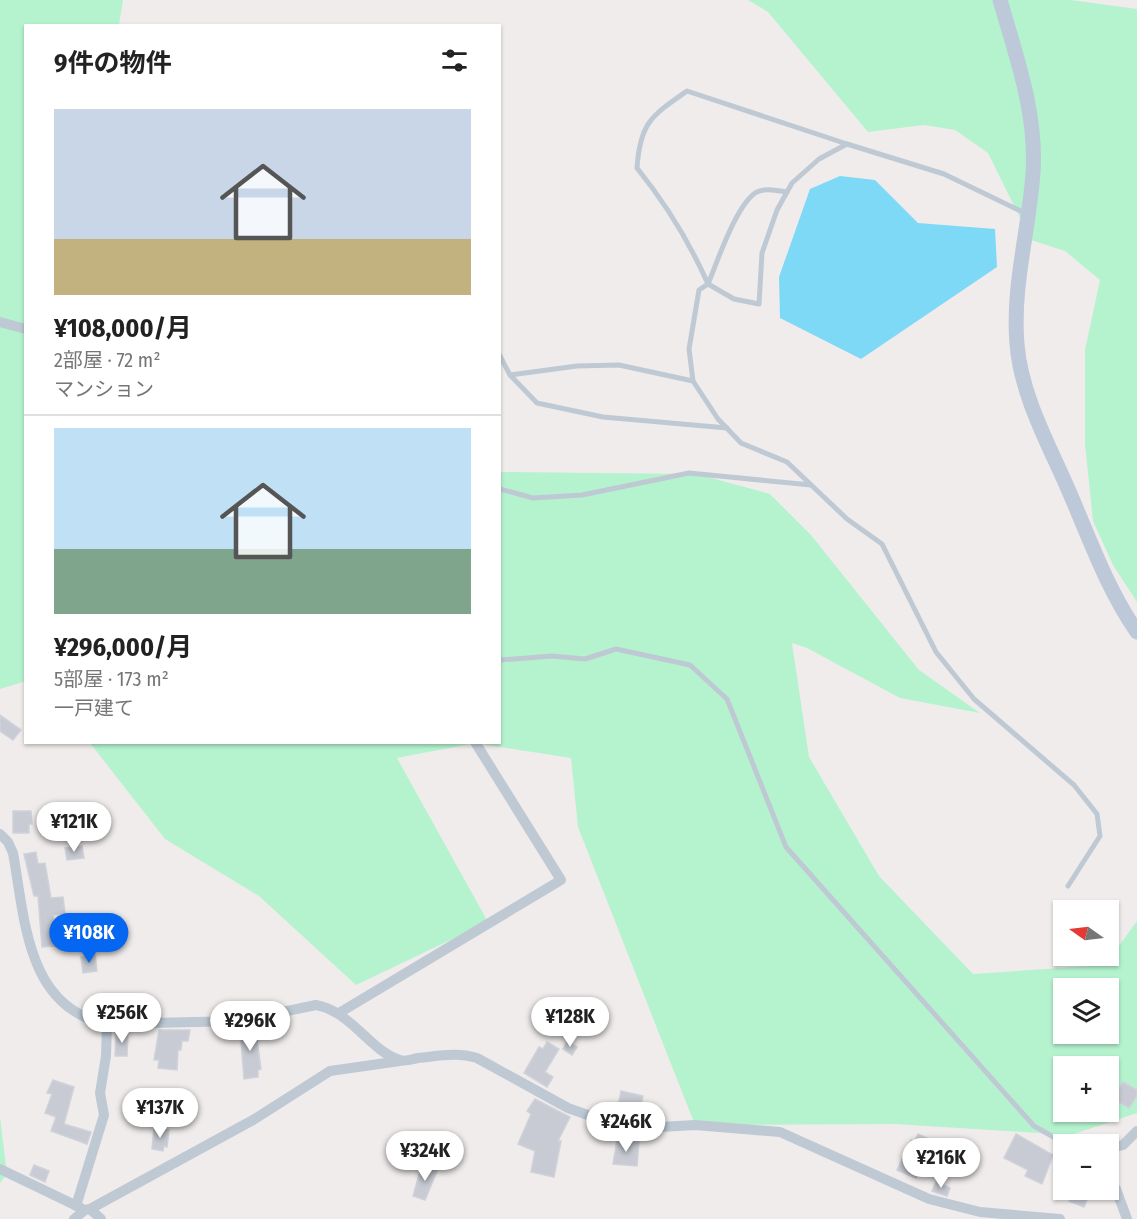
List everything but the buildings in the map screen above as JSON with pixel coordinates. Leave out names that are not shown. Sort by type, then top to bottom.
[{"type":"street","points":[[1000,0],[1028,102],[1033,138],[1033,172],[1015,311],[1017,347],[1026,392],[1110,585],[1137,632]]},
{"type":"street","points":[[0,322],[24,328]]},
{"type":"street","points":[[339,1013],[561,880],[476,744]]},
{"type":"street","points":[[0,834],[8,842],[13,853],[33,958],[46,982],[62,1004],[89,1020],[107,1024],[239,1021],[316,1005],[339,1013],[377,1046],[400,1061]]},
{"type":"street","points":[[84,1208],[104,1115],[100,1093],[106,1056],[107,1024]]},
{"type":"street","points":[[74,1219],[84,1208],[253,1120],[330,1071],[462,1053],[477,1058],[568,1108],[627,1130],[695,1125],[780,1132],[928,1199],[980,1212],[1060,1219]]},
{"type":"street","points":[[1119,1146],[1137,1131]]},
{"type":"street","points":[[0,1169],[84,1208],[101,1219]]},
{"type":"street","points":[[1119,1197],[1127,1219]]},
{"type":"lane","points":[[847,144],[819,159],[792,183],[787,192],[762,253],[759,304],[734,299],[708,284],[694,252],[663,200],[637,168],[639,140],[655,113],[687,91],[944,174],[1028,214]]},
{"type":"lane","points":[[787,192],[764,190],[755,193],[733,224],[708,284],[699,291],[688,349],[693,381],[727,428],[741,443],[787,462],[847,519],[882,544],[936,652],[974,699],[1074,785],[1097,814],[1100,836],[1068,886]]},
{"type":"lane","points":[[501,358],[510,375],[537,403],[603,417],[727,428]]},
{"type":"lane","points":[[510,375],[578,366],[620,365],[693,381]]},
{"type":"lane","points":[[501,489],[533,498],[582,495],[689,473],[811,485]]},
{"type":"lane","points":[[501,660],[552,656],[585,659],[615,649],[690,665],[727,699],[786,847],[1034,1126],[1053,1137]]},
{"type":"green space","points":[[0,0],[123,0],[119,24],[24,24],[24,682],[0,689]]},
{"type":"green space","points":[[748,0],[1071,0],[1137,9],[1137,602],[1113,565],[1093,521],[1085,444],[1085,350],[1100,280],[1065,251],[1031,240],[988,153],[955,130],[924,125],[868,132],[768,12]]},
{"type":"green space","points":[[501,472],[697,474],[770,494],[811,535],[919,670],[980,713],[900,698],[807,648],[792,643],[809,757],[879,876],[973,974],[1119,966],[1119,946],[1137,921],[1137,1113],[1119,1119],[1119,1056],[1053,1056],[1053,1122],[1110,1122],[1074,1134],[894,1124],[695,1125],[578,827],[571,758],[481,744],[501,744]]},
{"type":"green space","points":[[91,744],[470,744],[397,758],[488,922],[356,985],[259,896],[165,839]]},
{"type":"green space","points":[[0,1117],[7,1174],[0,1183]]},
{"type":"water","points":[[840,176],[875,180],[918,223],[995,229],[997,267],[861,359],[780,318],[779,277],[810,189]]}]
